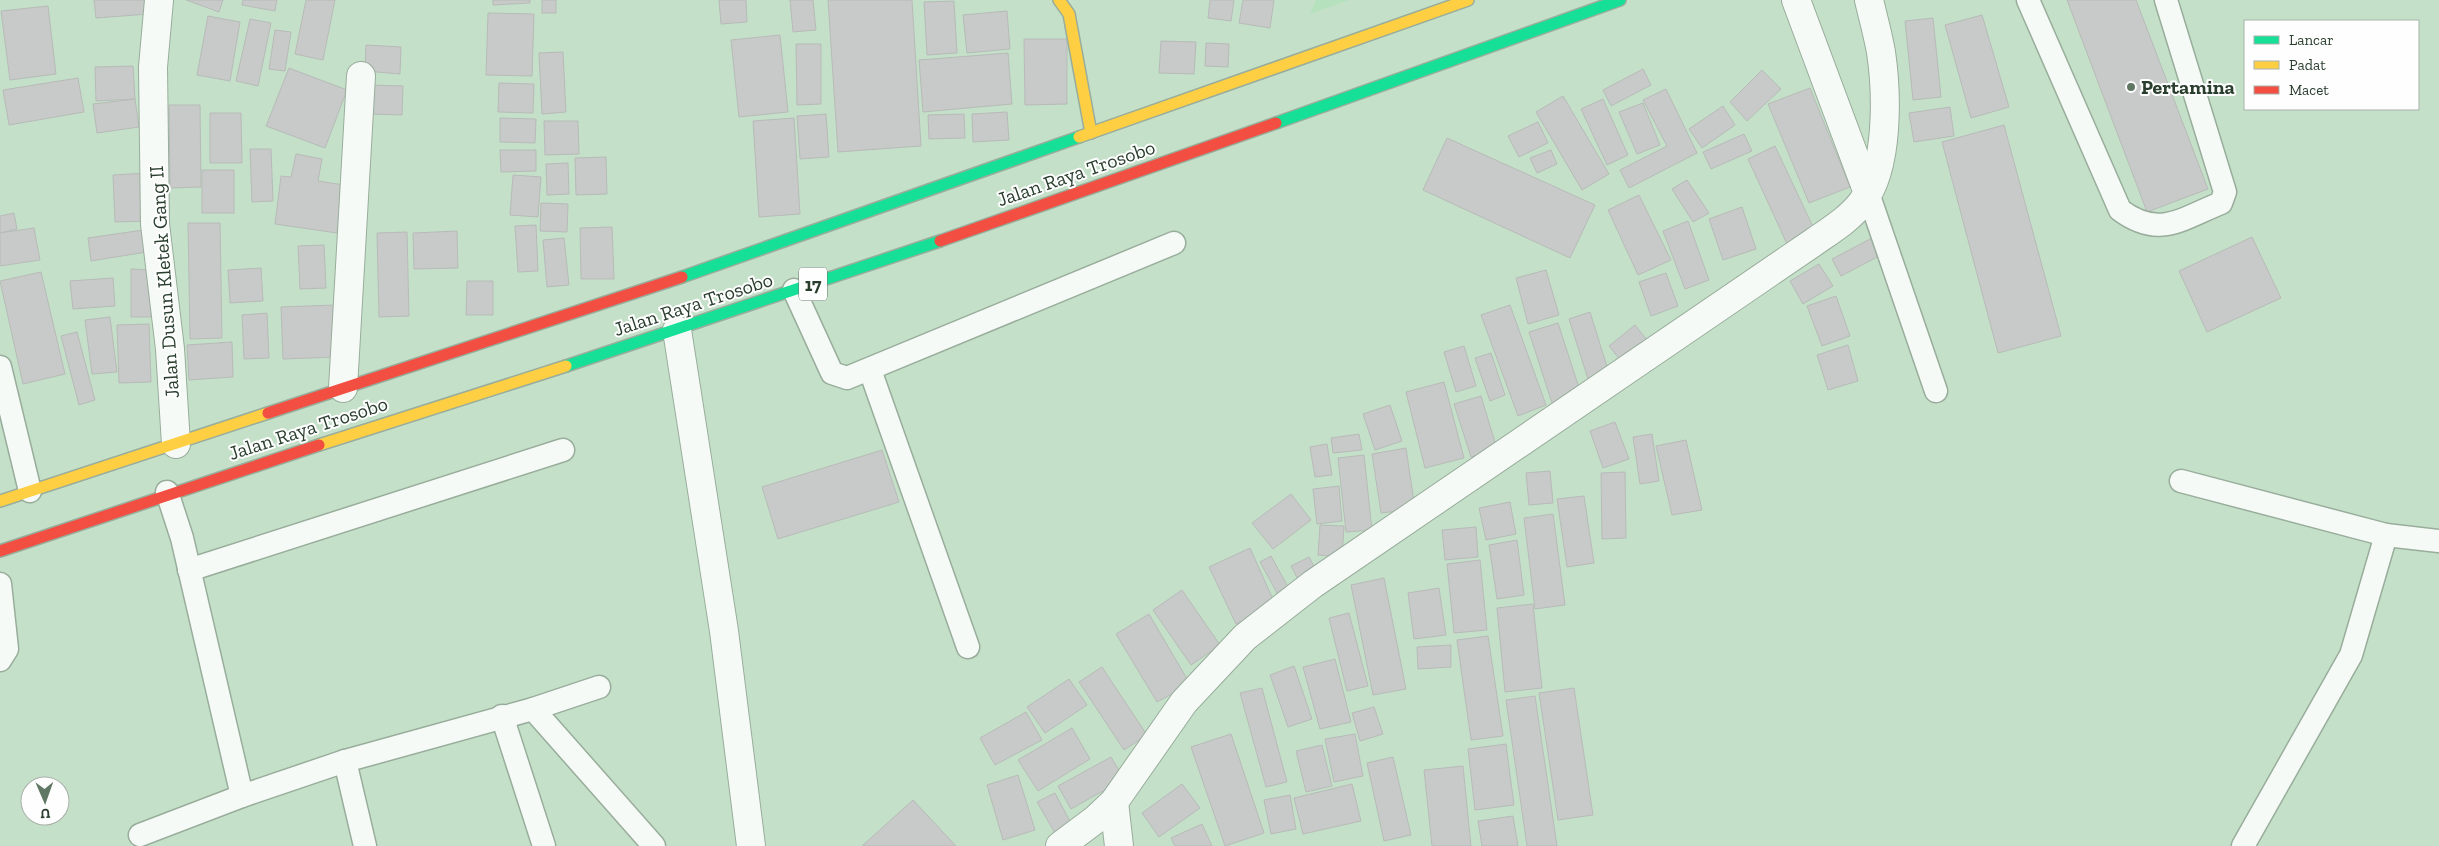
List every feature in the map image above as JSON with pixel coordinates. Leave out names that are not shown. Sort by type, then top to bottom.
[{"type":"main road","points":[[1060,0],[1069,14],[1091,133]]},
{"type":"main road","name":"Jalan Raya Trosobo","points":[[0,501],[669,282],[1468,0]]},
{"type":"main road","name":"Jalan Raya Trosobo","points":[[0,551],[167,492],[677,330],[1191,153],[1620,0]]},
{"type":"street","name":"Jalan Dusun Kletek Gang II","points":[[159,0],[153,67],[156,224],[169,340],[176,444]]},
{"type":"street","points":[[1796,0],[1868,193]]},
{"type":"street","points":[[1060,846],[1096,820],[1114,802],[1184,702],[1245,638],[1313,584],[1814,242],[1842,222],[1864,201],[1877,170],[1883,144],[1885,114],[1881,52],[1869,0]]},
{"type":"street","points":[[343,388],[361,76]]},
{"type":"street","points":[[677,330],[724,632],[751,846]]},
{"type":"street","points":[[1114,802],[1119,846]]},
{"type":"lane","points":[[2028,0],[2120,210],[2131,219],[2151,226],[2162,226],[2221,203],[2225,192],[2166,0]]},
{"type":"lane","points":[[1868,193],[1936,391]]},
{"type":"lane","points":[[794,290],[832,374],[847,378],[1174,244]]},
{"type":"lane","points":[[0,367],[30,491]]},
{"type":"lane","points":[[870,370],[968,647]]},
{"type":"lane","points":[[189,570],[563,450]]},
{"type":"lane","points":[[2181,481],[2386,535],[2439,541]]},
{"type":"lane","points":[[167,492],[189,570],[242,796]]},
{"type":"lane","points":[[2243,846],[2351,655],[2386,535]]},
{"type":"lane","points":[[0,584],[7,649],[0,660]]},
{"type":"lane","points":[[140,835],[242,796],[345,761],[502,716],[533,709],[599,687]]},
{"type":"lane","points":[[533,709],[654,846]]},
{"type":"lane","points":[[502,716],[544,846]]},
{"type":"lane","points":[[345,761],[365,846]]},
{"type":"shaded area","points":[[1316,0],[1349,0],[1310,14]]},
{"type":"building","points":[[94,0],[148,0],[149,14],[96,18]]},
{"type":"building","points":[[186,0],[223,0],[219,12]]},
{"type":"building","points":[[243,0],[277,0],[275,11],[242,5]]},
{"type":"building","points":[[306,0],[335,0],[323,60],[295,54]]},
{"type":"building","points":[[493,0],[530,0],[530,3],[493,5]]},
{"type":"building","points":[[542,0],[556,0],[556,13],[542,13]]},
{"type":"building","points":[[719,0],[746,0],[747,22],[721,24]]},
{"type":"building","points":[[790,0],[813,0],[816,30],[793,32]]},
{"type":"building","points":[[828,0],[912,0],[921,146],[838,152]]},
{"type":"building","points":[[1210,0],[1234,0],[1231,21],[1208,18]]},
{"type":"building","points":[[1243,0],[1274,0],[1270,28],[1239,23]]},
{"type":"building","points":[[2067,0],[2136,0],[2208,189],[2147,212]]},
{"type":"building","points":[[954,1],[957,53],[927,55],[924,2]]},
{"type":"building","points":[[48,6],[56,74],[10,80],[1,11]]},
{"type":"building","points":[[1007,11],[1010,49],[967,53],[963,15]]},
{"type":"building","points":[[488,13],[534,14],[532,76],[486,75]]},
{"type":"building","points":[[1982,15],[2009,107],[1971,118],[1945,25]]},
{"type":"building","points":[[208,16],[240,22],[230,81],[197,75]]},
{"type":"building","points":[[1933,18],[1941,97],[1913,100],[1905,21]]},
{"type":"building","points":[[250,19],[271,23],[258,86],[236,81]]},
{"type":"building","points":[[275,30],[291,32],[285,71],[269,69]]},
{"type":"building","points":[[780,35],[788,112],[739,117],[731,40]]},
{"type":"building","points":[[1024,39],[1067,39],[1067,104],[1025,105]]},
{"type":"building","points":[[1161,41],[1196,42],[1194,74],[1159,73]]},
{"type":"building","points":[[1206,43],[1229,44],[1228,67],[1205,66]]},
{"type":"building","points":[[796,44],[821,44],[821,104],[797,105]]},
{"type":"building","points":[[366,45],[401,47],[400,74],[365,71]]},
{"type":"building","points":[[563,52],[566,112],[542,114],[539,53]]},
{"type":"building","points":[[1008,53],[1012,104],[923,112],[919,60]]},
{"type":"building","points":[[133,66],[135,99],[96,101],[95,67]]},
{"type":"building","points":[[289,68],[347,90],[325,148],[266,126]]},
{"type":"building","points":[[1643,69],[1651,85],[1611,106],[1603,90]]},
{"type":"building","points":[[1762,70],[1781,89],[1747,121],[1730,102]]},
{"type":"building","points":[[78,78],[84,112],[9,125],[3,90]]},
{"type":"building","points":[[499,83],[534,84],[533,113],[498,112]]},
{"type":"building","points":[[369,85],[403,86],[402,115],[369,114]]},
{"type":"building","points":[[1810,88],[1850,187],[1809,203],[1768,104]]},
{"type":"building","points":[[1666,89],[1697,153],[1629,188],[1620,170],[1667,146],[1643,100]]},
{"type":"building","points":[[1563,96],[1609,174],[1582,190],[1536,112]]},
{"type":"building","points":[[135,99],[139,127],[97,133],[93,104]]},
{"type":"building","points":[[1603,99],[1628,155],[1607,165],[1581,109]]},
{"type":"building","points":[[1643,103],[1660,145],[1637,154],[1619,112]]},
{"type":"building","points":[[169,105],[200,105],[201,187],[170,188]]},
{"type":"building","points":[[1723,106],[1735,125],[1702,148],[1689,129]]},
{"type":"building","points":[[1950,107],[1954,136],[1914,142],[1909,113]]},
{"type":"building","points":[[1007,112],[1009,140],[973,142],[972,114]]},
{"type":"building","points":[[210,113],[241,113],[242,163],[210,163]]},
{"type":"building","points":[[826,114],[829,157],[800,159],[797,116]]},
{"type":"building","points":[[964,114],[965,138],[929,139],[928,115]]},
{"type":"building","points":[[500,118],[536,119],[535,143],[500,142]]},
{"type":"building","points":[[794,118],[800,214],[759,217],[753,121]]},
{"type":"building","points":[[544,121],[578,121],[579,154],[545,155]]},
{"type":"building","points":[[1538,122],[1548,143],[1519,157],[1508,136]]},
{"type":"building","points":[[2004,125],[2061,336],[1998,353],[1942,142]]},
{"type":"building","points":[[1744,134],[1752,151],[1711,169],[1703,152]]},
{"type":"building","points":[[1447,138],[1595,205],[1570,258],[1423,190]]},
{"type":"building","points":[[1775,146],[1815,231],[1787,244],[1748,159]]},
{"type":"building","points":[[250,149],[271,149],[273,201],[252,202]]},
{"type":"building","points":[[500,150],[536,150],[536,171],[501,172]]},
{"type":"building","points":[[1551,150],[1557,164],[1537,173],[1530,158]]},
{"type":"building","points":[[296,154],[322,159],[318,181],[344,185],[337,233],[275,224],[281,176],[291,177]]},
{"type":"building","points":[[606,157],[607,194],[576,195],[575,158]]},
{"type":"building","points":[[568,163],[569,194],[547,195],[546,164]]},
{"type":"building","points":[[202,170],[234,170],[234,213],[202,213]]},
{"type":"building","points":[[148,173],[150,221],[115,222],[113,175]]},
{"type":"building","points":[[513,175],[541,177],[538,217],[510,215]]},
{"type":"building","points":[[1687,180],[1709,213],[1693,222],[1672,189]]},
{"type":"building","points":[[1639,195],[1671,260],[1638,275],[1608,210]]},
{"type":"building","points":[[541,203],[568,204],[567,232],[540,231]]},
{"type":"building","points":[[1742,207],[1756,249],[1723,260],[1709,219]]},
{"type":"building","points":[[14,213],[17,229],[0,233],[0,216]]},
{"type":"building","points":[[1688,221],[1709,280],[1685,289],[1663,231]]},
{"type":"building","points":[[188,223],[220,223],[222,338],[190,339]]},
{"type":"building","points":[[536,225],[538,271],[518,272],[515,226]]},
{"type":"building","points":[[612,227],[614,279],[581,279],[580,228]]},
{"type":"building","points":[[34,228],[40,260],[0,266],[0,233]]},
{"type":"building","points":[[150,229],[153,251],[91,261],[88,238]]},
{"type":"building","points":[[457,231],[458,268],[414,269],[413,233]]},
{"type":"building","points":[[407,232],[409,316],[379,317],[377,233]]},
{"type":"building","points":[[2252,237],[2281,298],[2207,332],[2179,271]]},
{"type":"building","points":[[564,238],[569,285],[547,287],[543,240]]},
{"type":"building","points":[[1872,238],[1881,255],[1841,276],[1832,259]]},
{"type":"building","points":[[324,245],[326,288],[300,289],[298,246]]},
{"type":"building","points":[[1819,264],[1833,286],[1803,304],[1790,281]]},
{"type":"building","points":[[261,268],[263,301],[230,303],[228,270]]},
{"type":"building","points":[[131,269],[151,270],[151,317],[131,317]]},
{"type":"building","points":[[1546,270],[1559,315],[1528,324],[1516,278]]},
{"type":"building","points":[[41,272],[65,374],[23,384],[0,281]]},
{"type":"building","points":[[1666,273],[1678,306],[1651,316],[1639,282]]},
{"type":"building","points":[[113,278],[115,306],[73,309],[70,281]]},
{"type":"building","points":[[467,281],[493,281],[493,315],[466,315]]},
{"type":"building","points":[[1836,296],[1850,336],[1822,346],[1807,306]]},
{"type":"building","points":[[335,305],[337,357],[283,359],[281,307]]},
{"type":"building","points":[[1510,305],[1546,405],[1518,416],[1481,315]]},
{"type":"building","points":[[1590,312],[1609,373],[1588,379],[1569,319]]},
{"type":"building","points":[[267,313],[269,358],[244,359],[242,315]]},
{"type":"building","points":[[110,317],[117,372],[92,374],[85,320]]},
{"type":"building","points":[[1558,323],[1581,394],[1552,403],[1529,332]]},
{"type":"building","points":[[149,324],[151,382],[119,383],[117,325]]},
{"type":"building","points":[[1635,325],[1647,340],[1621,361],[1609,346]]},
{"type":"building","points":[[77,332],[95,400],[79,405],[61,336]]},
{"type":"building","points":[[232,342],[233,377],[189,380],[187,345]]},
{"type":"building","points":[[1848,345],[1858,381],[1828,390],[1817,355]]},
{"type":"building","points":[[1464,346],[1476,386],[1456,392],[1444,352]]},
{"type":"building","points":[[1491,353],[1505,395],[1490,401],[1475,358]]},
{"type":"building","points":[[1444,382],[1464,458],[1425,468],[1406,392]]},
{"type":"building","points":[[1481,396],[1497,449],[1471,457],[1454,404]]},
{"type":"building","points":[[1390,405],[1402,441],[1375,450],[1363,414]]},
{"type":"building","points":[[1615,422],[1629,459],[1603,468],[1590,431]]},
{"type":"building","points":[[1359,434],[1362,450],[1333,453],[1331,438]]},
{"type":"building","points":[[1652,434],[1659,481],[1640,484],[1633,437]]},
{"type":"building","points":[[1686,440],[1702,510],[1672,515],[1656,446]]},
{"type":"building","points":[[1327,444],[1332,475],[1315,477],[1310,447]]},
{"type":"building","points":[[1406,448],[1415,509],[1381,513],[1372,454]]},
{"type":"building","points":[[882,450],[899,502],[778,539],[762,487]]},
{"type":"building","points":[[1364,455],[1372,530],[1346,532],[1338,458]]},
{"type":"building","points":[[1550,471],[1553,503],[1529,505],[1526,473]]},
{"type":"building","points":[[1625,472],[1626,538],[1602,539],[1601,473]]},
{"type":"building","points":[[1339,486],[1342,521],[1317,524],[1313,489]]},
{"type":"building","points":[[1291,494],[1311,520],[1273,549],[1252,523]]},
{"type":"building","points":[[1584,496],[1594,563],[1567,567],[1557,499]]},
{"type":"building","points":[[1510,502],[1516,534],[1486,540],[1479,508]]},
{"type":"building","points":[[1553,514],[1565,605],[1535,609],[1524,518]]},
{"type":"building","points":[[1320,525],[1344,526],[1342,557],[1318,555]]},
{"type":"building","points":[[1476,527],[1478,557],[1445,560],[1442,530]]},
{"type":"building","points":[[1517,540],[1524,595],[1497,599],[1489,545]]},
{"type":"building","points":[[1250,548],[1276,606],[1236,624],[1209,567]]},
{"type":"building","points":[[1271,556],[1293,596],[1282,602],[1260,562]]},
{"type":"building","points":[[1309,557],[1319,576],[1301,585],[1291,566]]},
{"type":"building","points":[[1480,560],[1487,630],[1454,633],[1447,564]]},
{"type":"building","points":[[1384,578],[1406,689],[1373,695],[1351,585]]},
{"type":"building","points":[[1439,588],[1446,635],[1414,639],[1408,593]]},
{"type":"building","points":[[1182,590],[1220,645],[1191,665],[1153,610]]},
{"type":"building","points":[[1533,604],[1542,688],[1505,692],[1497,608]]},
{"type":"building","points":[[1349,613],[1368,686],[1347,691],[1329,618]]},
{"type":"building","points":[[1149,614],[1190,684],[1157,702],[1116,634]]},
{"type":"building","points":[[1488,636],[1503,736],[1471,740],[1457,640]]},
{"type":"building","points":[[1451,645],[1451,667],[1418,669],[1417,647]]},
{"type":"building","points":[[1335,659],[1351,722],[1320,729],[1303,667]]},
{"type":"building","points":[[1294,666],[1312,719],[1288,727],[1270,675]]},
{"type":"building","points":[[1102,667],[1147,735],[1124,750],[1079,682]]},
{"type":"building","points":[[1069,679],[1087,705],[1045,733],[1027,707]]},
{"type":"building","points":[[1262,688],[1287,782],[1266,787],[1240,693]]},
{"type":"building","points":[[1574,688],[1593,815],[1558,820],[1539,693]]},
{"type":"building","points":[[1535,696],[1557,846],[1527,846],[1506,700]]},
{"type":"building","points":[[1374,707],[1383,734],[1360,741],[1352,713]]},
{"type":"building","points":[[1026,712],[1042,740],[995,765],[980,738]]},
{"type":"building","points":[[1072,728],[1090,759],[1038,791],[1018,760]]},
{"type":"building","points":[[1231,734],[1264,833],[1225,846],[1191,747]]},
{"type":"building","points":[[1355,734],[1363,776],[1334,782],[1325,739]]},
{"type":"building","points":[[1506,744],[1514,805],[1475,810],[1468,749]]},
{"type":"building","points":[[1322,745],[1332,786],[1306,792],[1296,751]]},
{"type":"building","points":[[1111,757],[1124,779],[1071,809],[1058,786]]},
{"type":"building","points":[[1393,757],[1411,835],[1384,841],[1367,763]]},
{"type":"building","points":[[1463,766],[1471,846],[1432,846],[1424,770]]},
{"type":"building","points":[[1018,775],[1035,830],[1003,840],[987,785]]},
{"type":"building","points":[[1182,784],[1200,808],[1159,837],[1142,813]]},
{"type":"building","points":[[1352,784],[1361,821],[1303,834],[1294,798]]},
{"type":"building","points":[[1055,793],[1075,831],[1059,840],[1037,802]]},
{"type":"building","points":[[1290,795],[1296,829],[1271,834],[1264,800]]},
{"type":"building","points":[[913,800],[956,846],[862,846]]},
{"type":"building","points":[[1513,816],[1518,846],[1482,846],[1478,821]]},
{"type":"building","points":[[1202,824],[1212,846],[1175,846],[1171,838]]},
{"type":"traffic: fast","points":[[1276,123],[1620,0]]},
{"type":"traffic: fast","points":[[682,277],[1079,137]]},
{"type":"traffic: fast","points":[[566,366],[940,241]]},
{"type":"traffic: slow","points":[[1059,0],[1069,14],[1091,133]]},
{"type":"traffic: slow","points":[[1079,137],[1468,0]]},
{"type":"traffic: slow","points":[[319,445],[566,366]]},
{"type":"traffic: slow","points":[[0,501],[268,413]]},
{"type":"traffic: jam","points":[[940,241],[1276,123]]},
{"type":"traffic: jam","points":[[268,413],[682,277]]},
{"type":"traffic: jam","points":[[0,551],[319,445]]},
{"type":"place","name":"Pertamina","points":[[2131,87]]}]
